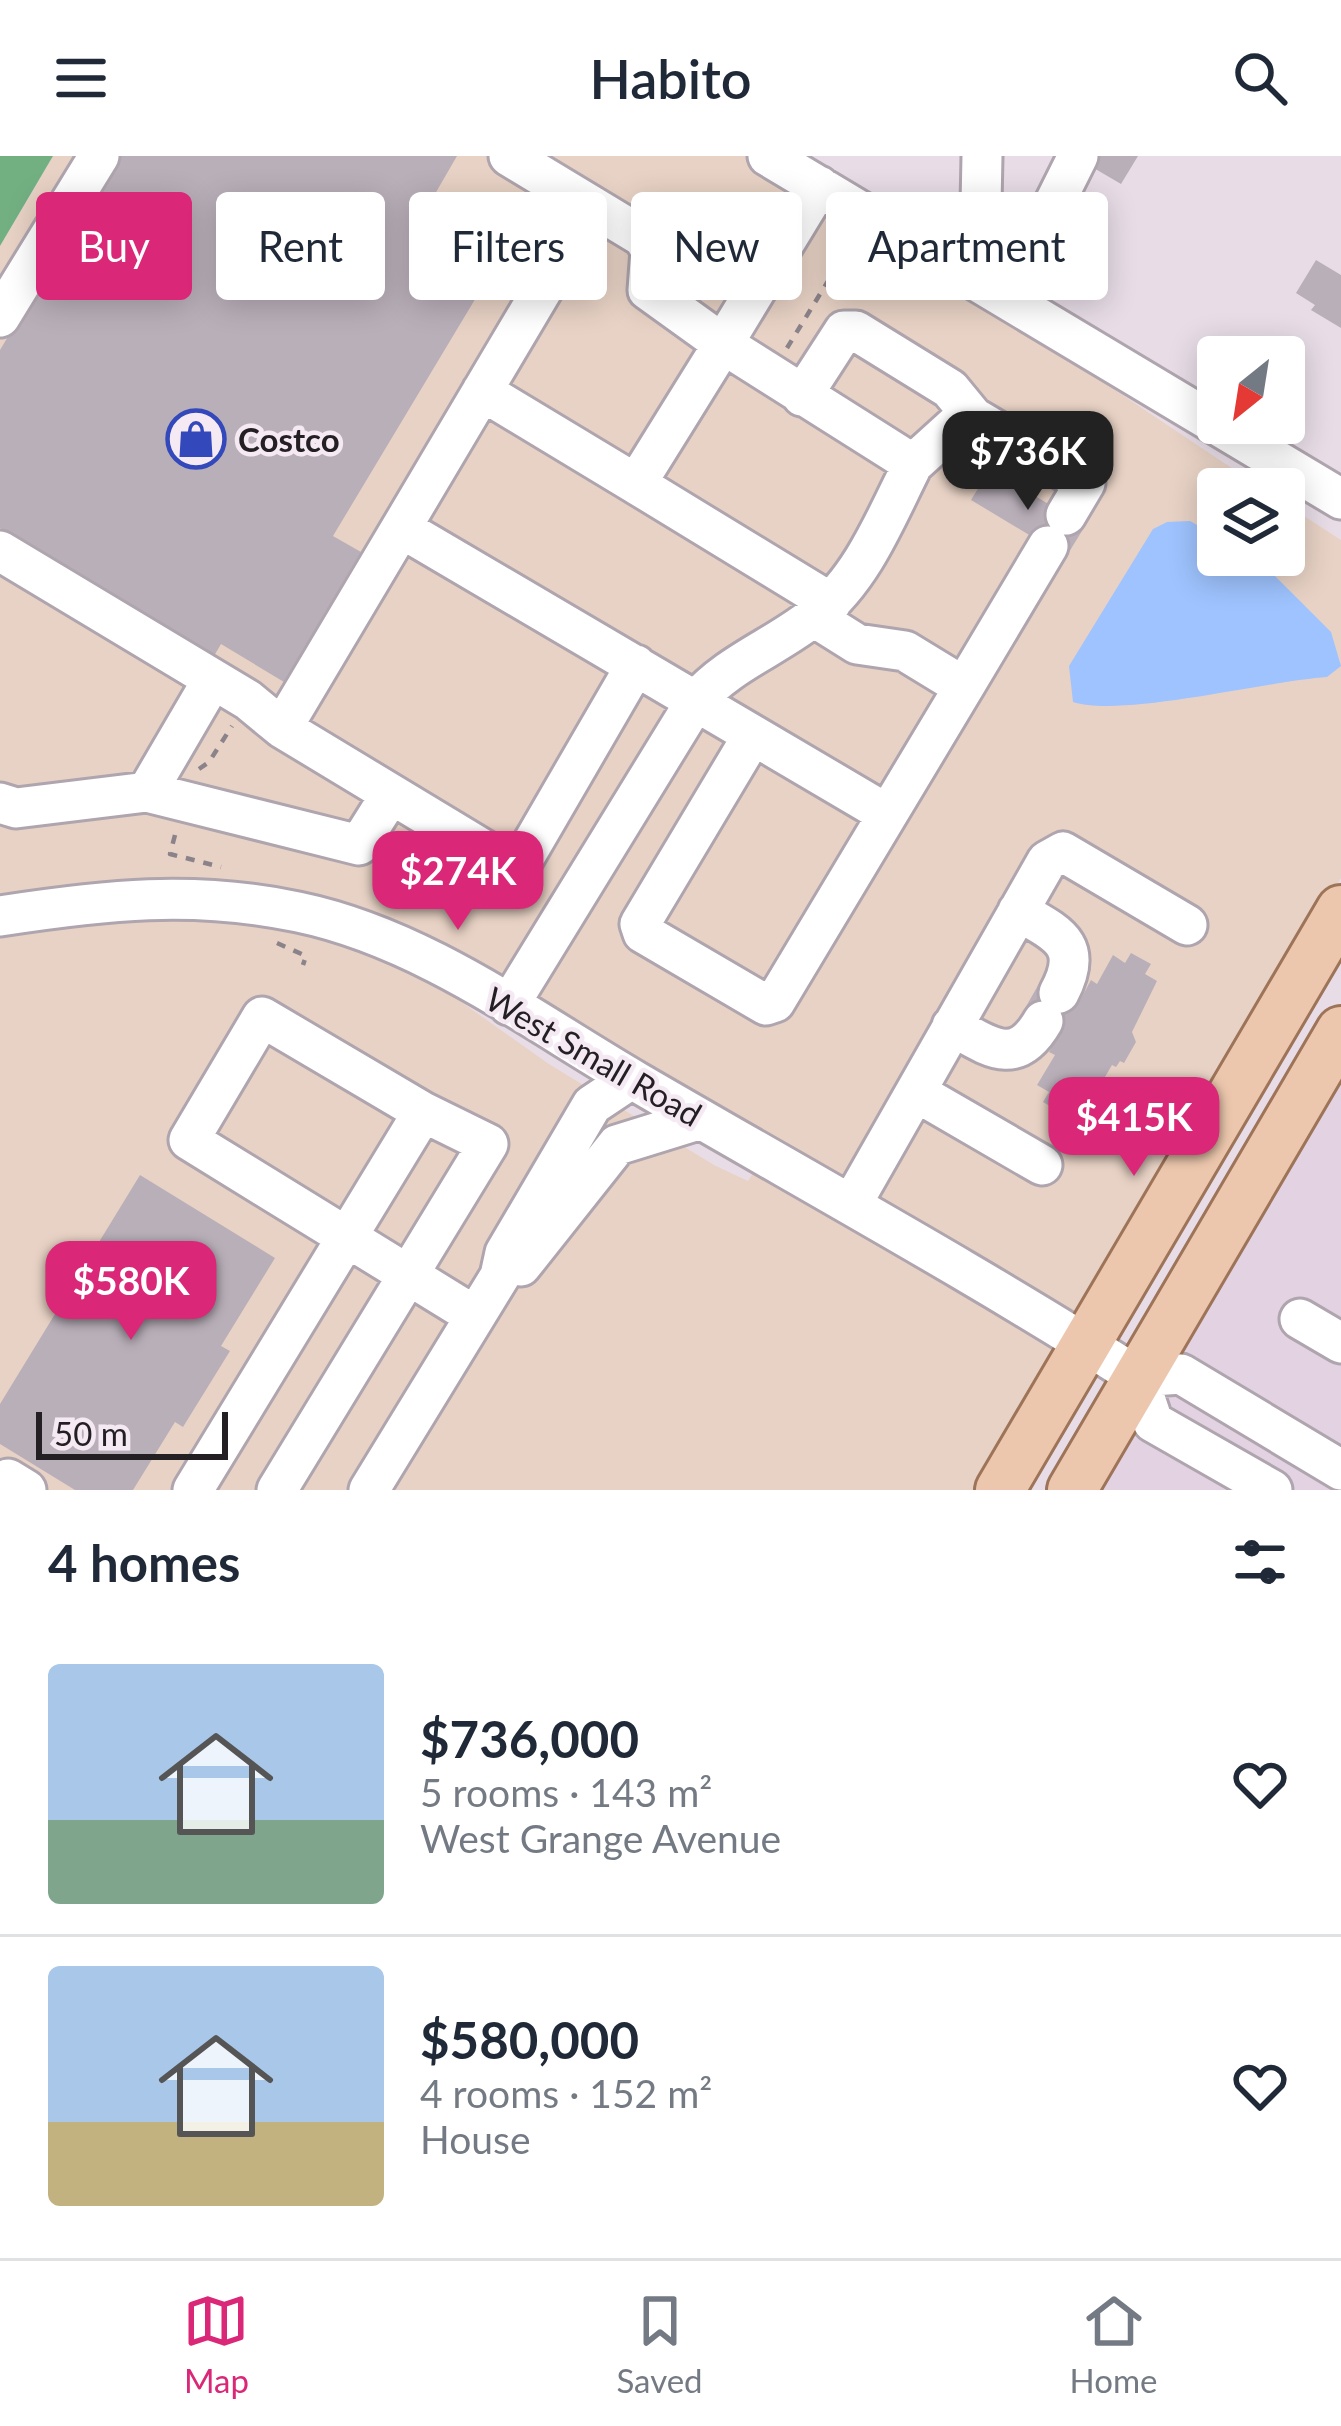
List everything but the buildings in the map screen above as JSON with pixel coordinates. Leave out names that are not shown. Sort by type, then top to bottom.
[{"type":"main road","points":[[1000,1490],[1341,910]]},
{"type":"main road","points":[[1072,1490],[1341,1030]]},
{"type":"street","points":[[0,317],[99,156]]},
{"type":"street","points":[[509,156],[569,192]]},
{"type":"street","points":[[769,156],[829,192]]},
{"type":"street","points":[[981,192],[982,156]]},
{"type":"street","points":[[1060,192],[1078,156]]},
{"type":"street","points":[[636,484],[819,186]]},
{"type":"street","points":[[607,215],[650,245],[646,284],[652,296],[913,464]]},
{"type":"street","points":[[282,728],[536,300]]},
{"type":"street","points":[[1009,300],[1341,500]]},
{"type":"street","points":[[753,735],[640,924],[644,933],[766,1005],[776,1002],[1085,483],[974,417],[950,389],[856,331],[844,331],[802,396]]},
{"type":"street","points":[[482,391],[636,484],[822,610],[857,644],[905,652],[964,687]]},
{"type":"street","points":[[509,1005],[695,702],[725,670],[822,610],[857,568],[913,464],[956,425],[974,417]]},
{"type":"street","points":[[401,528],[887,814]]},
{"type":"street","points":[[0,551],[517,870],[636,665]]},
{"type":"street","points":[[147,792],[213,679]]},
{"type":"street","points":[[0,802],[16,808],[147,792],[358,845],[391,794]]},
{"type":"street","points":[[851,1205],[1047,861],[1063,852],[1187,925]]},
{"type":"street","name":"West Small Road","points":[[0,916],[116,899],[231,901],[300,912],[409,950],[1138,1377]]},
{"type":"street","points":[[952,1025],[1000,1050],[1019,1048],[1032,1039],[1051,1007],[1069,973],[1072,956],[1063,940],[1018,910]]},
{"type":"street","points":[[277,1490],[408,1276],[488,1144],[423,1112],[262,1017],[189,1140],[408,1276],[475,1316]]},
{"type":"street","points":[[369,1490],[500,1276],[505,1253],[592,1105],[631,1079]]},
{"type":"street","points":[[916,1092],[1042,1166]]},
{"type":"street","points":[[193,1490],[423,1112]]},
{"type":"street","points":[[500,1276],[520,1267],[617,1145],[701,1119]]},
{"type":"street","points":[[1300,1319],[1341,1343]]},
{"type":"street","points":[[1272,1490],[1153,1422],[1138,1377],[1181,1374],[1341,1470]]},
{"type":"path","points":[[787,348],[826,284]]},
{"type":"shaded area","points":[[53,156],[745,156],[826,205],[826,300],[980,300],[1232,468],[1197,468],[1197,576],[1305,576],[1305,517],[1341,540],[1341,878],[983,1490],[0,1490],[0,935],[172,914],[269,926],[329,941],[401,968],[450,994],[549,1064],[748,1181],[771,1143],[331,912],[0,901],[0,246]]},
{"type":"shaded area","points":[[1341,1031],[1341,1490],[1072,1490]]},
{"type":"green space","points":[[0,156],[53,156],[0,246]]},
{"type":"water","points":[[1167,522],[1197,525],[1197,576],[1275,576],[1331,632],[1341,666],[1327,677],[1159,702],[1096,706],[1073,702],[1069,666],[1153,529]]},
{"type":"place","name":"Costco","points":[[196,439]]}]
